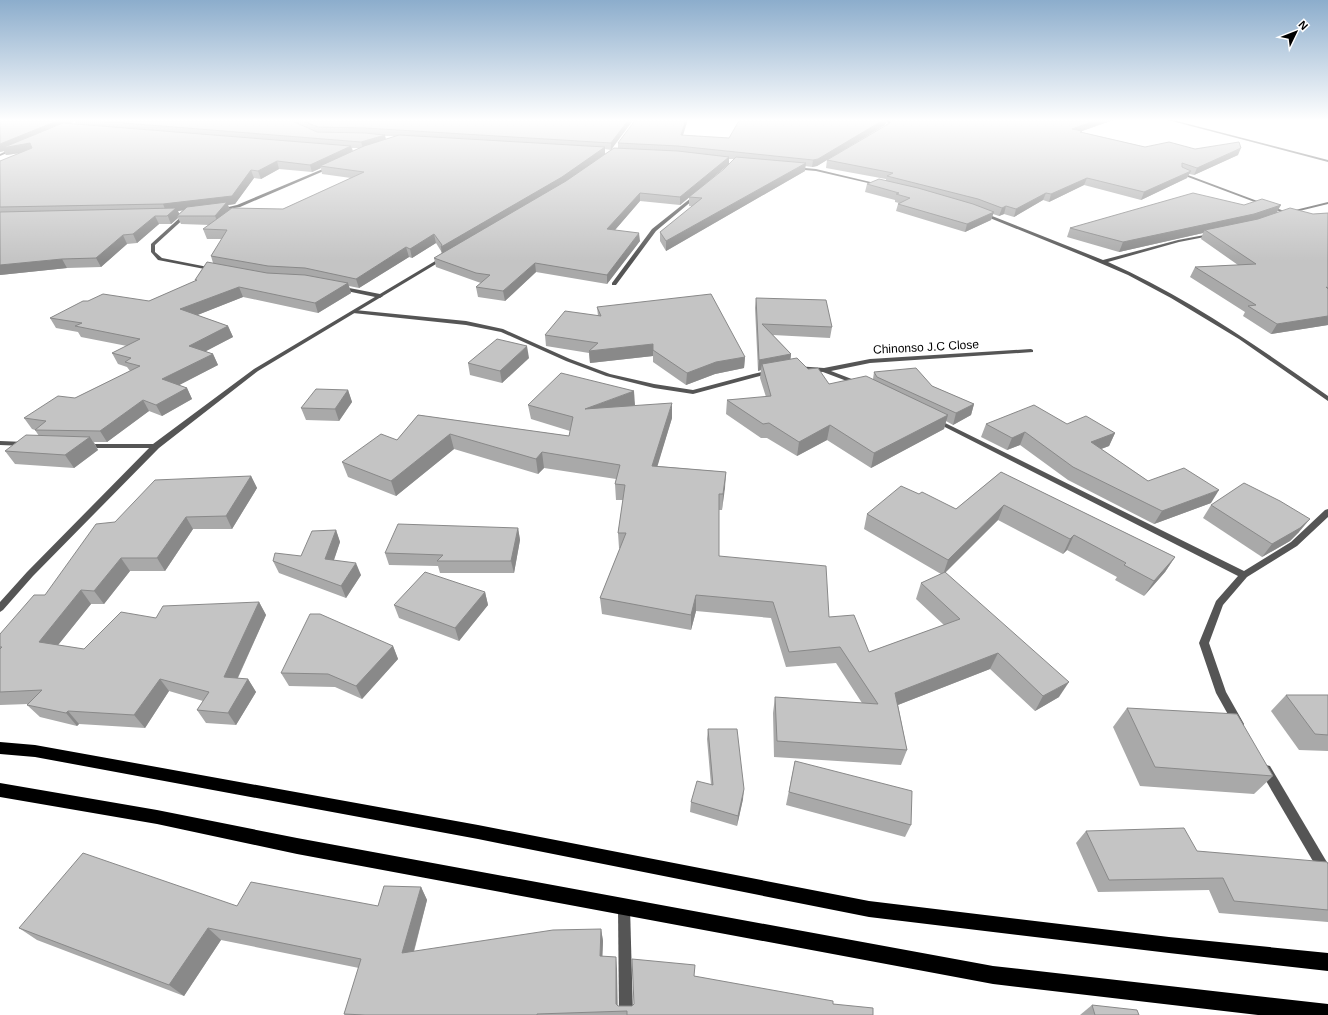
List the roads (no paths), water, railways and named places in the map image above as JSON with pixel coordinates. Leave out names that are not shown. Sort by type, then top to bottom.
[{"type":"main road","points":[[0,748],[36,751],[470,831],[869,909],[1161,944],[1328,962]]},
{"type":"main road","points":[[0,790],[157,817],[297,846],[624,908],[993,975],[1328,1013]]},
{"type":"street","points":[[213,210],[238,206],[332,166]]},
{"type":"street","points":[[816,170],[821,166]]},
{"type":"street","points":[[786,167],[816,170],[888,186]]},
{"type":"street","points":[[1181,173],[1288,213]]},
{"type":"street","points":[[614,284],[654,230],[703,190]]},
{"type":"street","points":[[1280,215],[1328,203]]},
{"type":"street","points":[[980,212],[1103,262],[1150,284],[1210,319],[1272,359],[1328,399]]},
{"type":"street","points":[[181,214],[188,213],[153,245],[153,252],[160,259],[221,271]]},
{"type":"street","points":[[1103,262],[1178,241],[1222,232]]},
{"type":"street","points":[[0,608],[30,574],[156,446],[256,370],[452,254]]},
{"type":"street","points":[[330,286],[380,296]]},
{"type":"street","points":[[355,312],[466,323],[503,331],[568,360],[608,375],[654,386],[693,392],[755,374],[776,371]]},
{"type":"street","name":"Chinonso J.C Close","points":[[824,370],[870,361],[1031,351]]},
{"type":"street","points":[[791,368],[798,367],[824,370],[863,386]]},
{"type":"street","points":[[928,417],[1013,458],[1244,575]]},
{"type":"street","points":[[0,442],[31,444]]},
{"type":"street","points":[[77,446],[156,446]]},
{"type":"street","points":[[1245,734],[1222,693],[1204,643],[1219,603],[1244,575],[1294,544],[1328,512]]},
{"type":"street","points":[[1261,761],[1328,876]]},
{"type":"street","points":[[624,908],[626,1015]]}]
